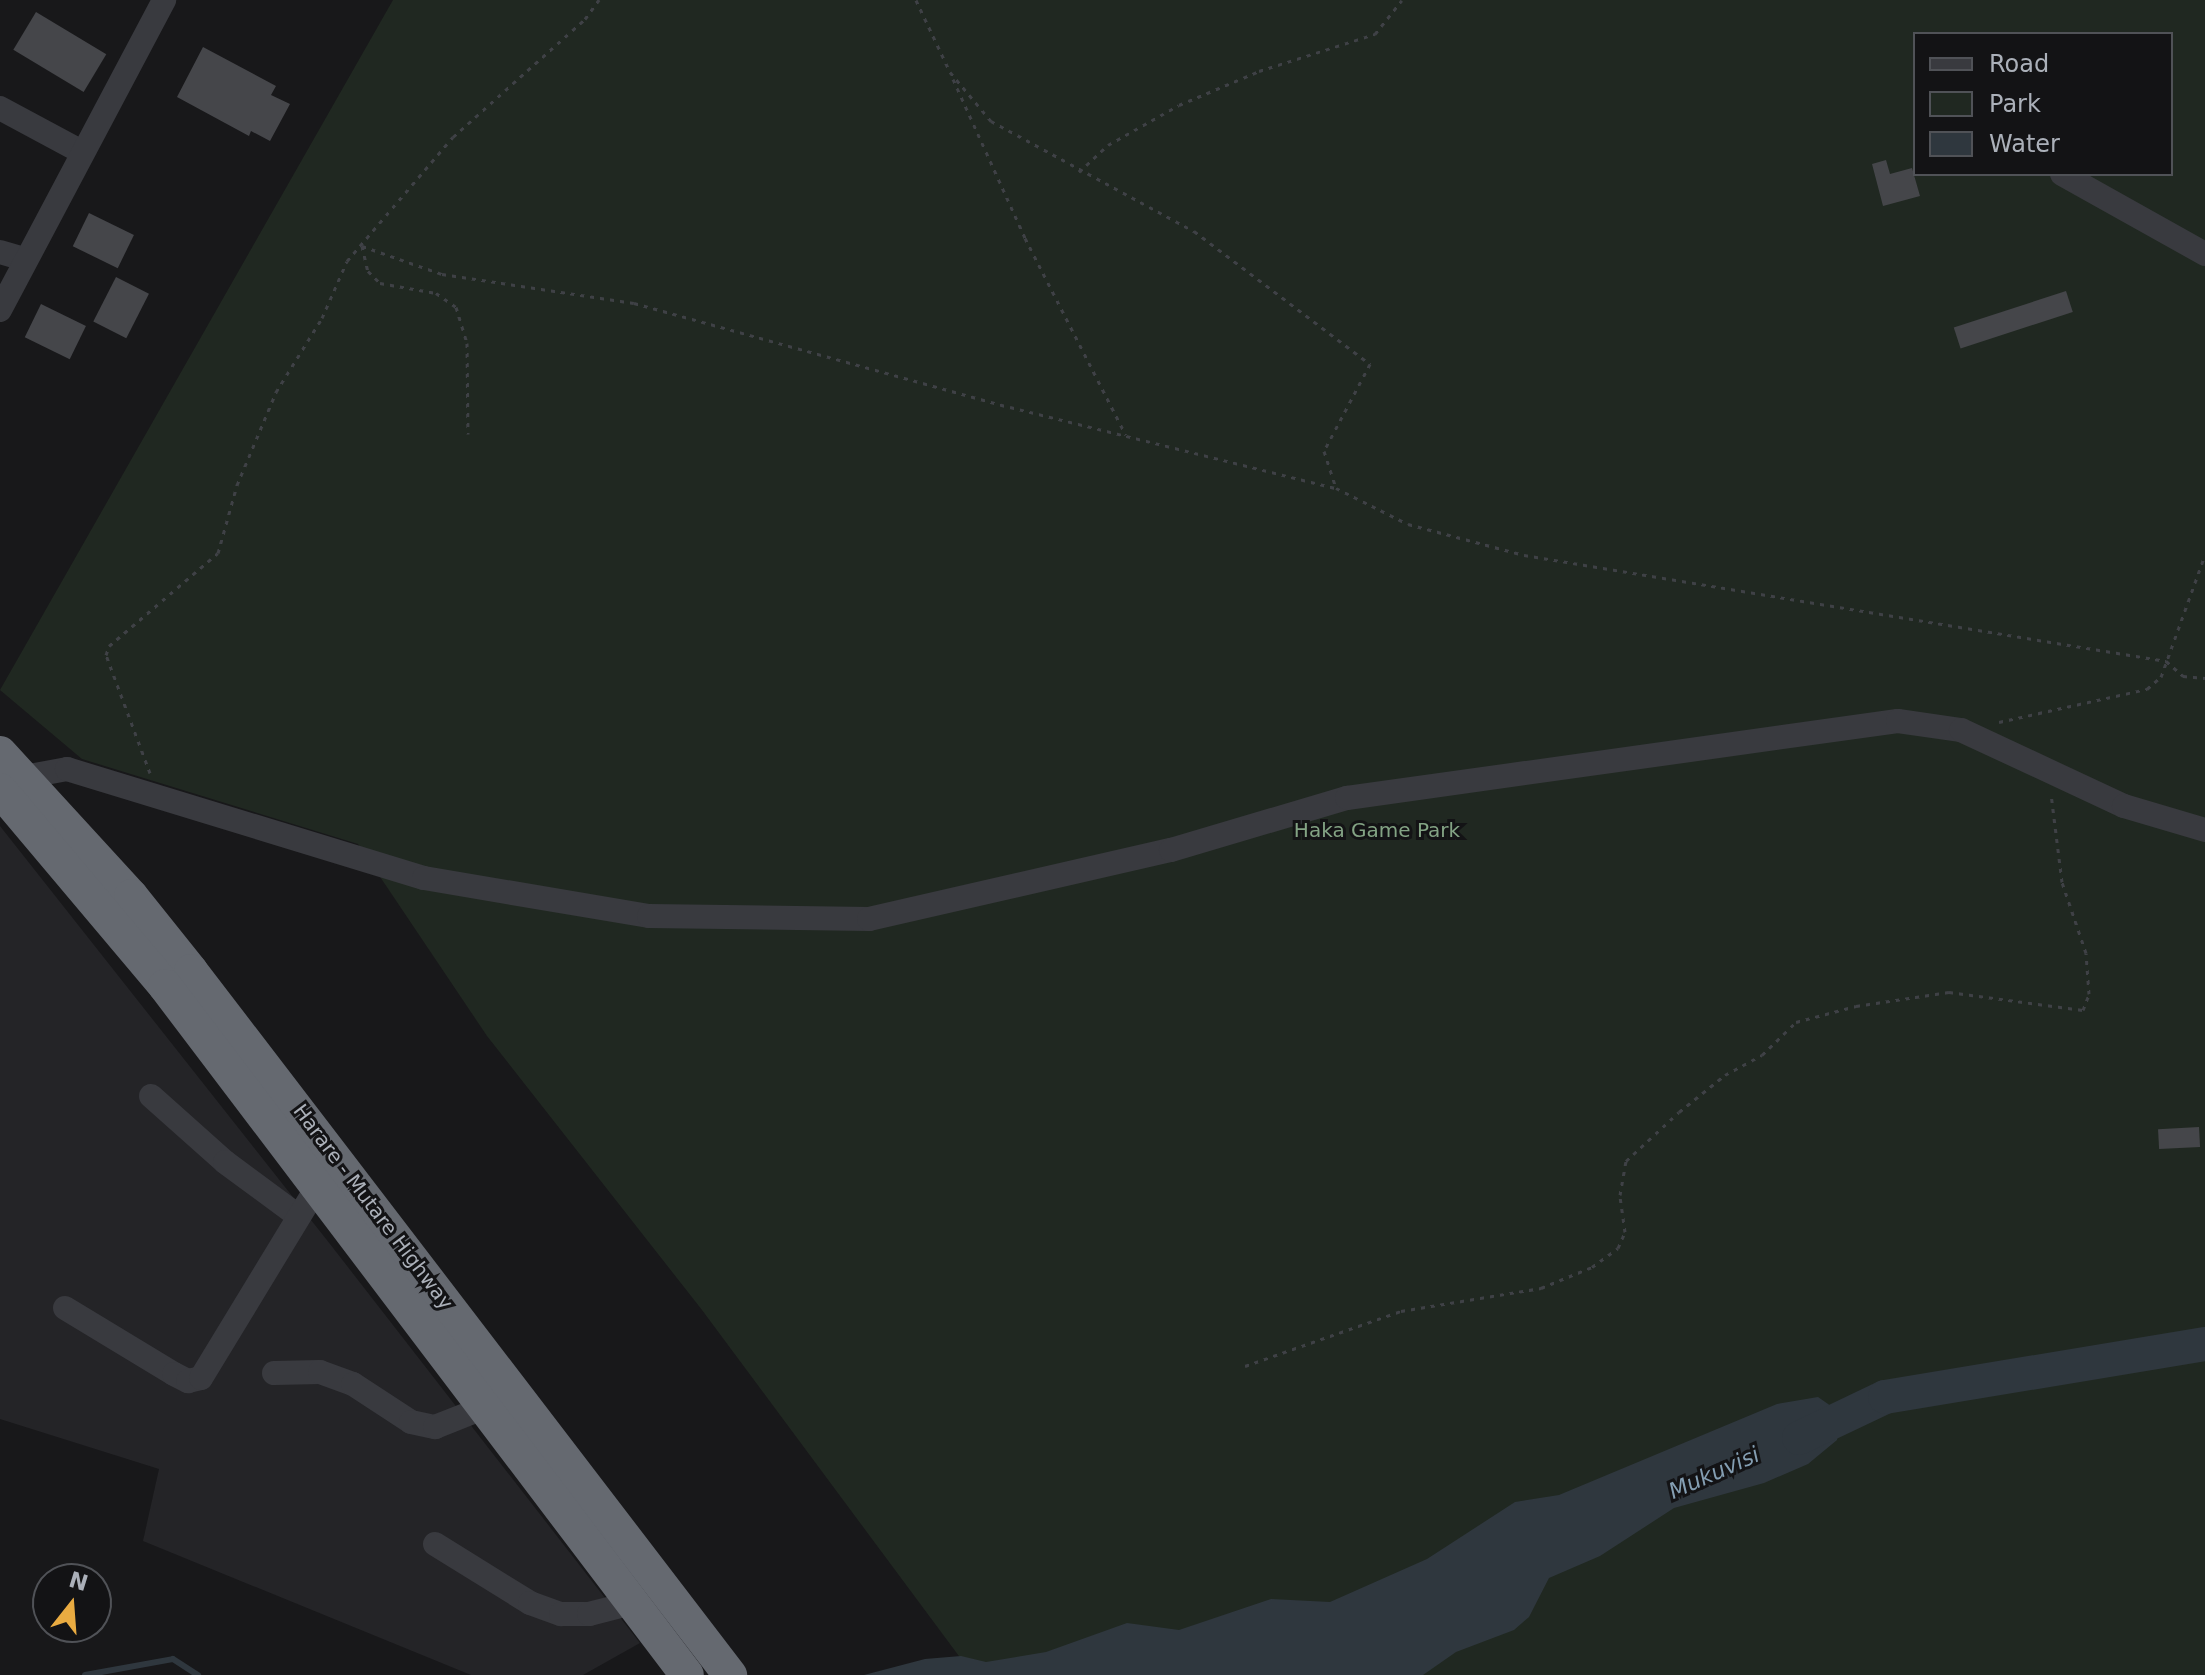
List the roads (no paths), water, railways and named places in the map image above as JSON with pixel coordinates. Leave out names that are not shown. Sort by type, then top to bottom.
[{"type":"highway","name":"Harare - Mutare Highway","points":[[0,753],[12,784],[123,933],[687,1675]]},
{"type":"highway","name":"Harare - Mutare Highway","points":[[12,784],[131,896],[258,1055],[730,1675]]},
{"type":"lane","points":[[0,310],[80,151],[164,0]]},
{"type":"lane","points":[[0,108],[80,151]]},
{"type":"lane","points":[[2066,176],[2205,254]]},
{"type":"lane","points":[[0,252],[25,259]]},
{"type":"lane","points":[[12,784],[67,769],[439,880],[649,916],[869,919],[1171,850],[1347,798],[1898,721],[1961,730],[2050,775],[2137,811],[2205,830]]},
{"type":"lane","points":[[151,1096],[225,1162],[297,1215]]},
{"type":"lane","points":[[65,1308],[174,1374],[188,1381],[201,1378],[297,1215],[317,1187]]},
{"type":"lane","points":[[274,1373],[320,1372],[353,1384],[411,1422],[435,1427],[483,1408]]},
{"type":"lane","points":[[435,1544],[530,1603],[561,1614],[589,1614],[632,1603]]},
{"type":"water","points":[[1818,1397],[1841,1413],[1837,1440],[1808,1464],[1764,1483],[1674,1508],[1600,1556],[1549,1578],[1529,1617],[1514,1630],[1456,1652],[1423,1675],[864,1675],[925,1659],[961,1656],[986,1662],[1046,1652],[1127,1623],[1179,1630],[1271,1599],[1330,1602],[1427,1559],[1515,1502],[1559,1495],[1777,1404]]},
{"type":"waterway","name":"Mukuvisi","points":[[1799,1438],[1885,1397],[2205,1344]]},
{"type":"waterway","name":"Mukuvisi","points":[[85,1675],[173,1659],[198,1675]]},
{"type":"park label","name":"Haka Game Park","points":[[1377,830]]}]
